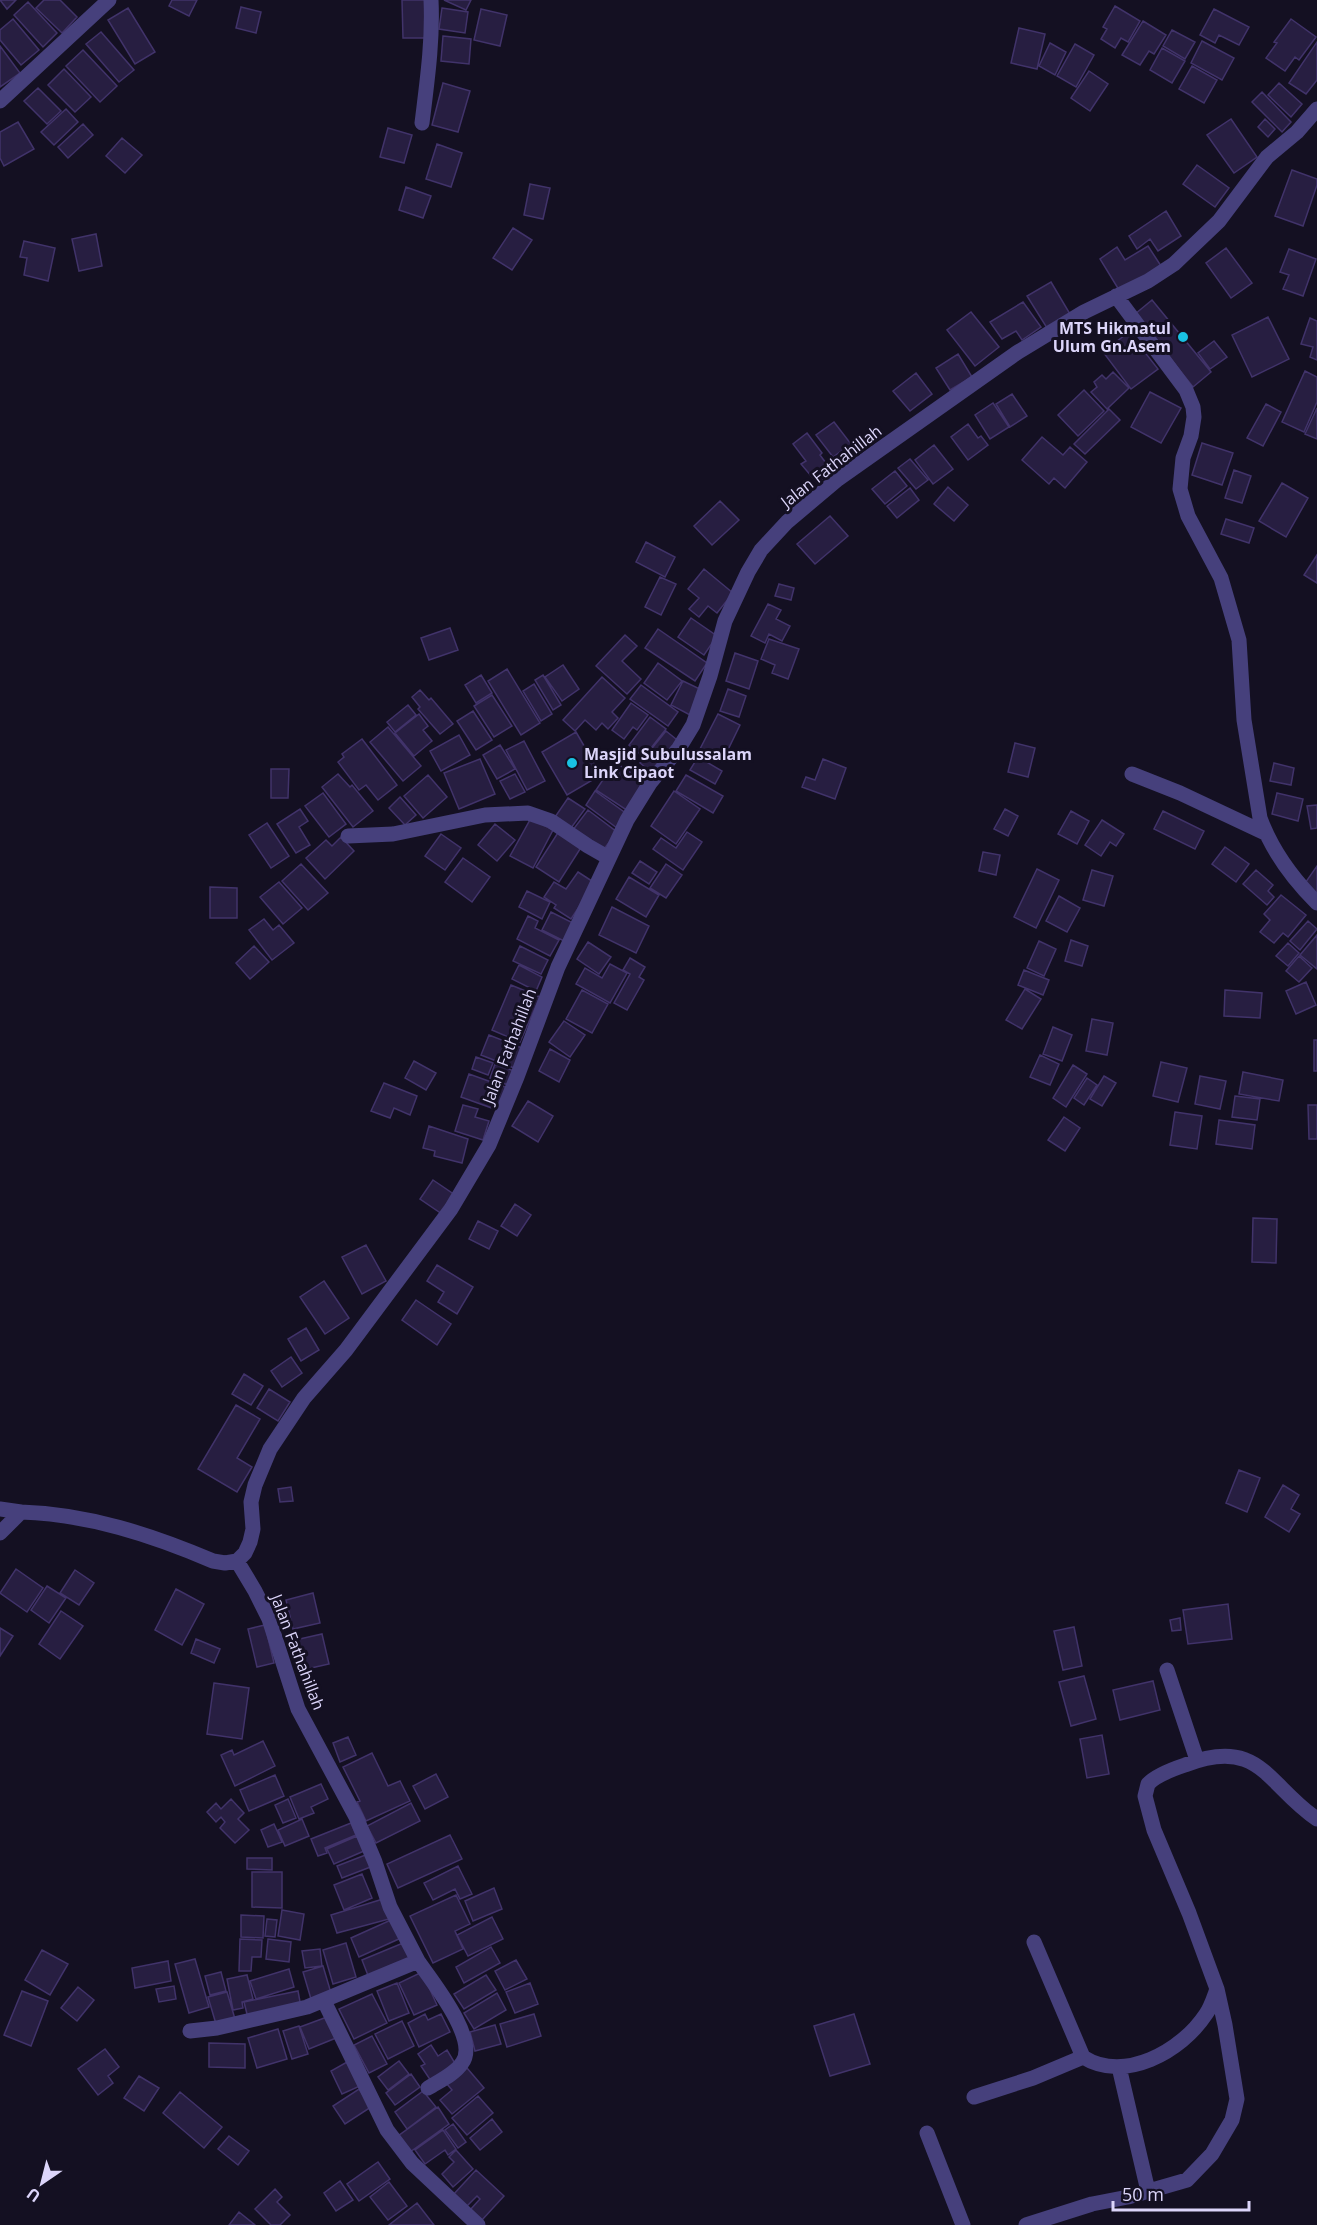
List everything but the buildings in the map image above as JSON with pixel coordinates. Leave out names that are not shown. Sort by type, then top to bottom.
[{"type":"street","points":[[0,101],[109,0]]},
{"type":"street","points":[[422,123],[430,59],[431,0]]},
{"type":"street","name":"Jalan Fathahillah","points":[[428,2088],[462,2064],[466,2055],[466,2047],[451,2010],[418,1961],[390,1906],[356,1817],[298,1709],[268,1619],[237,1561],[245,1553],[250,1542],[253,1529],[251,1502],[255,1485],[270,1449],[304,1398],[346,1350],[451,1209],[489,1145],[558,967],[638,802],[650,783],[679,748],[693,725],[731,606],[761,550],[812,500],[862,462],[978,383],[1018,352],[1084,312],[1148,281],[1174,264],[1219,221],[1267,157],[1297,132],[1317,109]]},
{"type":"street","points":[[1116,296],[1185,390],[1193,407],[1191,436],[1183,458],[1180,489],[1188,516],[1221,578],[1239,639],[1244,720],[1260,818],[1265,833],[1282,861],[1302,888],[1317,903]]},
{"type":"street","points":[[1132,774],[1180,793],[1265,833]]},
{"type":"street","points":[[348,836],[393,834],[485,814],[528,813],[551,821],[609,858]]},
{"type":"street","points":[[0,1509],[49,1513],[104,1523],[164,1541],[213,1561],[225,1563],[237,1561]]},
{"type":"street","points":[[0,1533],[21,1512]]},
{"type":"street","points":[[1167,1670],[1197,1760]]},
{"type":"street","points":[[1026,2225],[1092,2204],[1128,2197],[1187,2180],[1212,2154],[1232,2120],[1237,2099],[1226,2025],[1217,1989],[1189,1913],[1154,1830],[1145,1796],[1151,1780],[1197,1760],[1219,1757],[1250,1761],[1264,1769],[1317,1819]]},
{"type":"street","points":[[1034,1942],[1083,2057],[1094,2064],[1119,2067],[1143,2063],[1178,2043],[1206,2014],[1217,1989]]},
{"type":"street","points":[[190,2031],[217,2028],[283,2014],[324,2001],[418,1961]]},
{"type":"street","points":[[324,2001],[387,2130],[412,2163],[478,2225]]},
{"type":"street","points":[[974,2097],[1033,2078],[1083,2057]]},
{"type":"street","points":[[1119,2067],[1148,2191]]},
{"type":"street","points":[[927,2133],[963,2225]]},
{"type":"place","name":"MTS Hikmatul Ulum Gn.Asem","points":[[1183,337]]},
{"type":"place","name":"Masjid Subulussalam Link Cipaot","points":[[572,763]]}]
